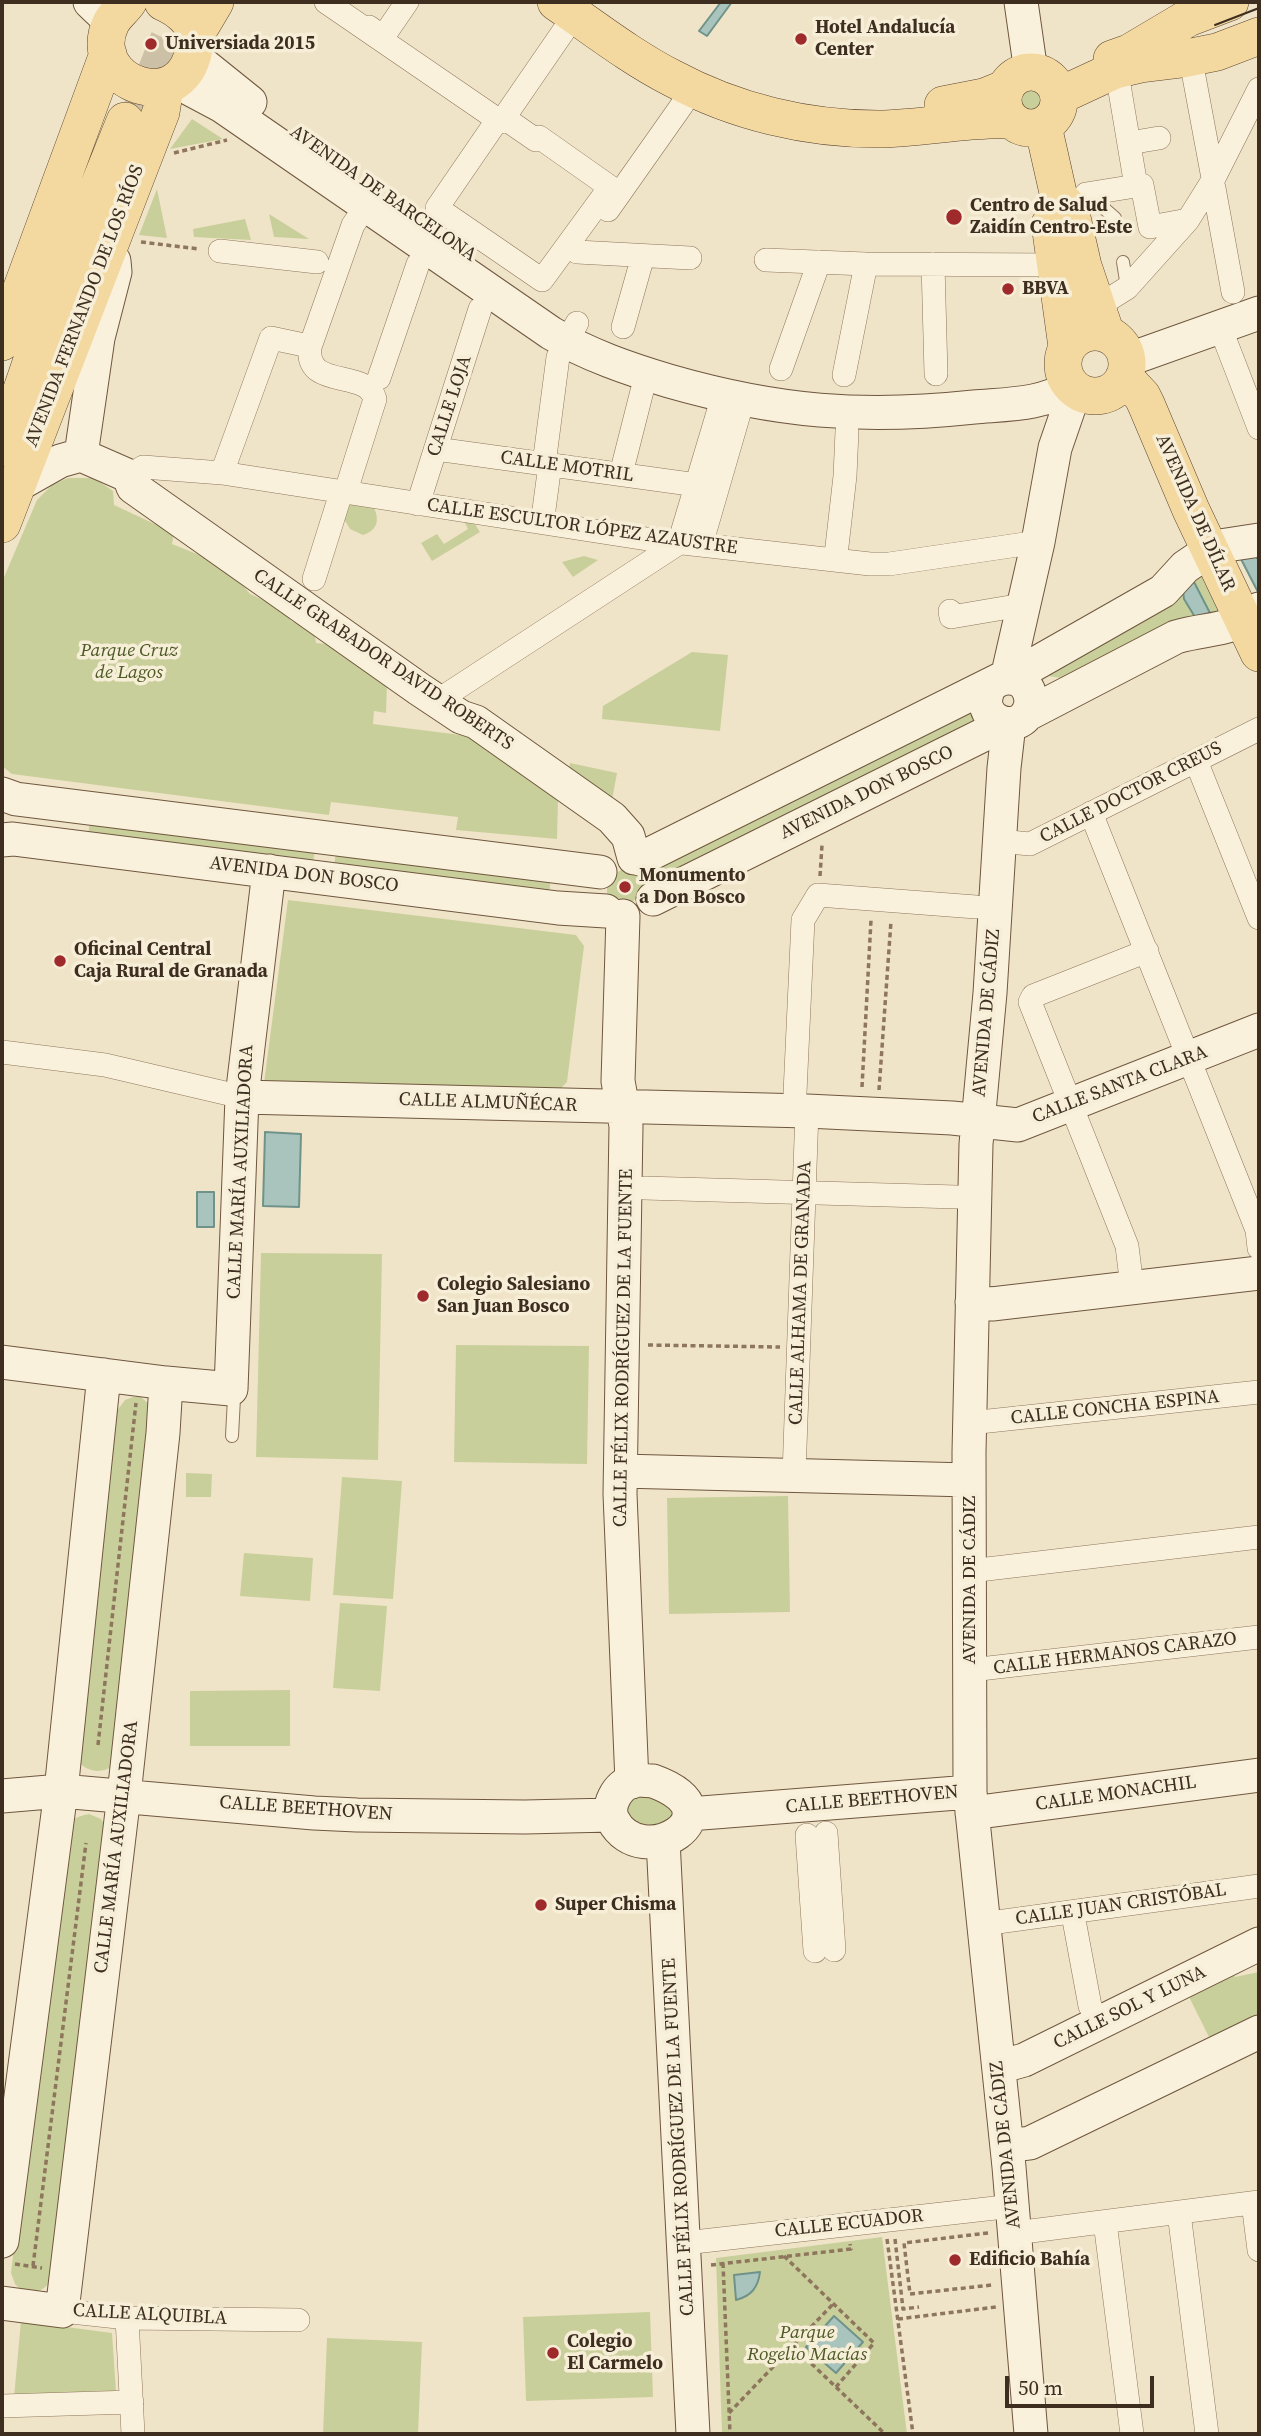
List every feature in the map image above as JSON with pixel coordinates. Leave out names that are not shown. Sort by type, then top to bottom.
[{"type":"main road","points":[[117,14],[114,68],[139,88],[183,65],[187,18],[173,6],[163,2]]},
{"type":"main road","name":"AVENIDA FERNANDO DE LOS RÍOS","points":[[2,524],[14,487],[118,244],[161,112],[215,2]]},
{"type":"main road","points":[[591,2],[701,72],[747,90],[835,109],[933,107],[984,97],[1033,97],[1115,70],[1217,52],[1259,36]]},
{"type":"main road","name":"AVENIDA DE DÍLAR","points":[[1021,2],[1033,97],[1071,200],[1083,266],[1113,345],[1146,404],[1173,471],[1210,550],[1254,627]]},
{"type":"main road","points":[[561,15],[672,78],[709,95],[803,124],[880,129],[980,120],[1129,53],[1188,18],[1230,2]]},
{"type":"main road","points":[[2,342],[117,14]]},
{"type":"main road","name":"AVENIDA DE BARCELONA","points":[[183,65],[222,106],[491,293],[571,332],[722,377],[812,392],[922,394],[1022,382],[1069,373]]},
{"type":"main road","name":"AVENIDA DE BARCELONA","points":[[183,65],[240,96],[510,282],[571,332],[621,366],[733,398],[834,412],[920,413],[1016,404],[1056,396],[1069,373]]},
{"type":"main road","points":[[2,448],[48,313],[130,124],[20,436],[14,487]]},
{"type":"main road","points":[[1071,200],[1049,220],[1069,373],[1093,396],[1111,391],[1113,345]]},
{"type":"main road","points":[[14,487],[60,461],[81,455],[98,338],[115,272],[114,258],[118,244]]},
{"type":"main road","points":[[1003,681],[1038,542],[1075,339],[1084,333],[1095,332],[1113,345],[1220,327],[1259,313]]},
{"type":"main road","name":"CALLE GRABADOR DAVID ROBERTS","points":[[81,455],[129,476],[136,490],[461,718],[476,722],[612,818],[628,836],[637,859]]},
{"type":"main road","points":[[637,859],[653,872],[653,899],[643,910],[614,914],[598,901],[596,891],[600,872],[615,862],[637,859],[1003,681],[1163,591],[1185,567],[1210,550],[1259,540]]},
{"type":"main road","name":"AVENIDA DON BOSCO","points":[[653,899],[1176,637],[1191,632],[1254,627]]},
{"type":"main road","name":"AVENIDA DE CÁDIZ","points":[[1003,681],[1017,680],[1028,689],[1031,702],[1013,721],[999,841],[976,1144],[969,1480],[971,1803],[1007,2146],[1008,2224],[1031,2434]]},
{"type":"main road","name":"AVENIDA DON BOSCO","points":[[2,794],[16,799],[600,872]]},
{"type":"main road","name":"AVENIDA DON BOSCO","points":[[2,840],[13,839],[614,914]]},
{"type":"main road","name":"CALLE MARÍA AUXILIADORA","points":[[231,1389],[242,1097],[269,872]]},
{"type":"main road","name":"CALLE FÉLIX RODRÍGUEZ DE LA FUENTE","points":[[614,914],[618,1081],[626,1126],[621,1471],[632,1782]]},
{"type":"main road","name":"CALLE SANTA CLARA","points":[[978,1122],[1018,1125],[1259,1030]]},
{"type":"main road","name":"CALLE ALMUÑÉCAR","points":[[242,1097],[622,1107],[801,1102],[978,1122]]},
{"type":"main road","points":[[972,1302],[992,1304],[1259,1273]]},
{"type":"main road","points":[[2,1362],[104,1375],[151,1389],[231,1389]]},
{"type":"main road","points":[[6,2252],[61,1791],[104,1375]]},
{"type":"main road","name":"CALLE MARÍA AUXILIADORA","points":[[62,2311],[124,1795],[163,1433],[151,1389]]},
{"type":"main road","points":[[621,1471],[969,1480]]},
{"type":"main road","name":"CALLE MONACHIL","points":[[971,1803],[1259,1774]]},
{"type":"main road","points":[[653,1781],[677,1791],[684,1799],[689,1814],[684,1829],[663,1840],[636,1840],[616,1825],[610,1806],[621,1788],[632,1782],[653,1781]]},
{"type":"main road","name":"CALLE BEETHOVEN","points":[[2,1796],[61,1791],[314,1813],[611,1815]]},
{"type":"main road","name":"CALLE BEETHOVEN","points":[[689,1814],[971,1803]]},
{"type":"main road","name":"CALLE FÉLIX RODRÍGUEZ DE LA FUENTE","points":[[663,1840],[693,2434]]},
{"type":"main road","name":"CALLE SOL Y LUNA","points":[[999,2067],[1024,2060],[1259,1944]]},
{"type":"main road","points":[[1007,2146],[1030,2143],[1259,2032]]},
{"type":"main road","name":"CALLE ALQUIBLA","points":[[2,2303],[62,2311]]},
{"type":"street","points":[[329,2],[383,37],[407,2]]},
{"type":"street","points":[[329,2],[502,121],[507,120],[536,140],[539,137],[610,187],[541,280],[437,208],[496,122],[502,121]]},
{"type":"street","points":[[389,43],[416,2]]},
{"type":"street","points":[[502,121],[561,15]]},
{"type":"street","points":[[1192,66],[1233,292]]},
{"type":"street","points":[[1118,79],[1136,186]]},
{"type":"street","points":[[1113,345],[1127,288],[1188,220],[1213,180],[1259,89]]},
{"type":"street","points":[[682,105],[577,252],[690,258]]},
{"type":"street","points":[[1129,143],[1159,138]]},
{"type":"street","points":[[1071,200],[1142,185],[1150,227],[1188,220]]},
{"type":"street","name":"AVENIDA DE BARCELONA","points":[[366,206],[353,225],[310,347],[309,357],[312,364],[325,374],[373,382]]},
{"type":"street","points":[[220,251],[317,262]]},
{"type":"street","points":[[623,327],[643,256]]},
{"type":"street","points":[[766,260],[866,264],[1057,265]]},
{"type":"street","points":[[781,369],[819,262]]},
{"type":"street","points":[[314,579],[375,399],[373,382],[418,264]]},
{"type":"street","points":[[844,376],[866,264]]},
{"type":"street","points":[[933,264],[936,374]]},
{"type":"street","name":"CALLE LOJA","points":[[418,504],[480,309]]},
{"type":"street","points":[[1220,327],[1259,428]]},
{"type":"street","points":[[542,517],[558,357],[571,332]]},
{"type":"street","points":[[222,473],[271,338],[304,345]]},
{"type":"street","points":[[624,462],[642,391]]},
{"type":"street","points":[[690,544],[697,485],[733,398]]},
{"type":"street","points":[[437,701],[690,544],[733,398]]},
{"type":"street","points":[[836,555],[847,431]]},
{"type":"street","name":"CALLE MOTRIL","points":[[436,449],[546,468],[697,485]]},
{"type":"street","name":"CALLE ESCULTOR LÓPEZ AZAUSTRE","points":[[129,476],[144,467],[222,473],[690,544],[870,564],[889,564],[1038,542]]},
{"type":"street","points":[[950,611],[951,617],[1010,607]]},
{"type":"street","name":"CALLE DOCTOR CREUS","points":[[999,841],[1030,844],[1259,729]]},
{"type":"street","points":[[1196,761],[1259,918]]},
{"type":"street","points":[[1091,813],[1257,1230],[1259,1248]]},
{"type":"street","points":[[818,895],[976,907]]},
{"type":"street","name":"CALLE ALHAMA DE GRANADA","points":[[794,1475],[804,1193],[801,1102],[803,920],[818,895]]},
{"type":"street","points":[[1132,1287],[1127,1246],[1030,1002],[1033,996],[1147,951]]},
{"type":"street","name":"CALLE ALMUÑÉCAR","points":[[2,1052],[105,1065],[242,1097]]},
{"type":"street","points":[[644,1188],[957,1197]]},
{"type":"street","name":"CALLE CONCHA ESPINA","points":[[970,1423],[1259,1392]]},
{"type":"street","points":[[970,1571],[1259,1537]]},
{"type":"street","name":"CALLE HERMANOS CARAZO","points":[[971,1670],[1259,1637]]},
{"type":"street","points":[[817,1834],[824,1950]]},
{"type":"street","name":"CALLE JUAN CRISTÓBAL","points":[[983,1924],[1259,1886]]},
{"type":"street","points":[[1074,1920],[1090,2006],[1096,2017]]},
{"type":"street","points":[[1256,2203],[1259,2250]]},
{"type":"street","name":"CALLE ECUADOR","points":[[685,2243],[1008,2224],[1105,2222],[1256,2203]]},
{"type":"street","points":[[1179,2213],[1207,2434]]},
{"type":"street","points":[[1105,2222],[1132,2434]]},
{"type":"street","name":"CALLE ALQUIBLA","points":[[62,2311],[127,2318],[298,2320]]},
{"type":"street","points":[[127,2318],[133,2434]]},
{"type":"street","points":[[2,2406],[132,2402]]},
{"type":"lane","points":[[1071,200],[1099,204],[1115,218]]},
{"type":"lane","points":[[1123,262],[1127,288]]},
{"type":"lane","points":[[231,1389],[234,1398],[232,1436]]},
{"type":"path","points":[[170,154],[225,142]]},
{"type":"path","points":[[118,244],[179,246]]},
{"type":"path","points":[[818,895],[822,845]]},
{"type":"path","points":[[853,1087],[862,1087],[871,919],[858,919],[858,898]]},
{"type":"path","points":[[890,1091],[879,1090],[889,921],[899,922]]},
{"type":"path","points":[[642,1345],[784,1347]]},
{"type":"path","points":[[97,1745],[128,1473],[151,1389]]},
{"type":"path","points":[[118,1472],[138,1475]]},
{"type":"path","points":[[86,1744],[109,1747]]},
{"type":"path","points":[[33,2266],[86,1843],[98,1844]]},
{"type":"path","points":[[48,2048],[72,2052]]},
{"type":"path","points":[[998,2284],[909,2294],[904,2243],[1008,2224]]},
{"type":"path","points":[[894,2233],[903,2309],[919,2307]]},
{"type":"path","points":[[887,2234],[913,2434]]},
{"type":"path","points":[[709,2265],[851,2249],[850,2238]]},
{"type":"path","points":[[6,2252],[33,2266],[45,2268]]},
{"type":"path","points":[[784,2256],[874,2343],[836,2387]]},
{"type":"path","points":[[723,2263],[730,2434]]},
{"type":"path","points":[[729,2413],[833,2304]]},
{"type":"path","points":[[898,2319],[1002,2307]]},
{"type":"path","points":[[792,2346],[885,2434]]},
{"type":"green space","points":[[1031,86],[1042,90],[1046,101],[1042,112],[1031,116],[1020,112],[1016,101],[1020,90]]},
{"type":"green space","points":[[192,119],[223,139],[170,149]]},
{"type":"green space","points":[[157,189],[167,238],[139,235]]},
{"type":"green space","points":[[269,214],[309,239],[274,237]]},
{"type":"green space","points":[[245,219],[251,240],[194,237],[193,229]]},
{"type":"green space","name":"Parque Cruz de Lagos","points":[[68,478],[94,478],[113,491],[114,505],[174,533],[172,544],[207,558],[238,579],[250,594],[281,608],[291,621],[314,631],[316,643],[336,645],[387,681],[386,713],[374,711],[373,724],[469,736],[558,799],[557,839],[456,830],[458,817],[331,802],[329,815],[12,774],[2,766],[2,582],[37,500],[52,485]]},
{"type":"green space","points":[[349,500],[372,504],[376,523],[368,533],[363,535],[350,529],[344,519]]},
{"type":"green space","points":[[463,519],[472,520],[480,532],[432,561],[421,543],[437,534],[444,544],[468,529]]},
{"type":"green space","points":[[584,556],[598,560],[573,577],[562,562]]},
{"type":"green space","points":[[1205,566],[1232,614],[1073,680],[1042,675]]},
{"type":"green space","points":[[692,652],[728,655],[720,731],[602,719],[603,706]]},
{"type":"green space","points":[[979,700],[981,726],[667,883],[664,872],[656,863]]},
{"type":"green space","points":[[570,763],[617,773],[611,805],[568,776]]},
{"type":"green space","points":[[90,820],[315,848],[313,864],[88,836]]},
{"type":"green space","points":[[336,851],[551,878],[549,894],[334,867]]},
{"type":"green space","points":[[624,869],[641,874],[646,884],[639,897],[625,905],[607,895],[607,884],[613,874]]},
{"type":"green space","points":[[288,900],[576,935],[584,946],[567,1082],[559,1090],[264,1083]]},
{"type":"green space","points":[[261,1253],[382,1254],[378,1460],[256,1457]]},
{"type":"green space","points":[[456,1345],[589,1346],[587,1464],[454,1462]]},
{"type":"green space","points":[[141,1397],[152,1407],[114,1766],[96,1771],[79,1763],[116,1412],[125,1400]]},
{"type":"green space","points":[[186,1473],[212,1474],[211,1497],[186,1497]]},
{"type":"green space","points":[[342,1477],[402,1481],[393,1599],[333,1595]]},
{"type":"green space","points":[[788,1496],[790,1612],[669,1614],[667,1498]]},
{"type":"green space","points":[[244,1553],[313,1558],[310,1601],[240,1596]]},
{"type":"green space","points":[[340,1603],[387,1606],[380,1691],[333,1688]]},
{"type":"green space","points":[[290,1690],[290,1746],[190,1746],[190,1691]]},
{"type":"green space","points":[[643,1791],[675,1804],[670,1825],[637,1827],[623,1811],[631,1795]]},
{"type":"green space","points":[[89,1814],[101,1819],[107,1828],[54,2277],[42,2289],[23,2292],[15,2284],[11,2273],[63,1833],[73,1820]]},
{"type":"green space","points":[[1230,1966],[1235,1977],[1259,1972],[1259,2025],[1214,2047],[1190,1999],[1188,1988]]},
{"type":"green space","name":"Parque Rogelio Macías","points":[[882,2237],[907,2434],[722,2434],[716,2258]]},
{"type":"green space","points":[[650,2312],[653,2397],[526,2401],[523,2317]]},
{"type":"green space","points":[[21,2321],[112,2333],[116,2392],[14,2397]]},
{"type":"green space","points":[[327,2338],[422,2342],[418,2434],[323,2434]]},
{"type":"water","points":[[721,2],[732,2],[707,36],[699,31]]},
{"type":"water","points":[[1255,556],[1259,560],[1259,594],[1241,559]]},
{"type":"water","points":[[1191,580],[1211,615],[1198,622],[1184,599],[1183,591]]},
{"type":"water","points":[[265,1132],[301,1134],[299,1207],[263,1206]]},
{"type":"water","points":[[197,1192],[214,1192],[214,1227],[197,1227]]},
{"type":"water","points":[[760,2272],[758,2283],[753,2290],[736,2300],[734,2275]]},
{"type":"water","points":[[834,2316],[863,2342],[836,2373],[806,2347]]},
{"type":"tunnel","points":[[135,126],[168,41],[187,2]]},
{"type":"tram line","points":[[1215,25],[1259,8]]},
{"type":"place","name":"Hotel Andalucía Center","points":[[801,39]]},
{"type":"place","name":"Universiada 2015","points":[[151,44]]},
{"type":"place","name":"Centro de Salud Zaidín Centro-Este","points":[[954,217]]},
{"type":"place","name":"BBVA","points":[[1008,289]]},
{"type":"place","name":"Monumento a Don Bosco","points":[[625,887]]},
{"type":"place","name":"Oficinal Central Caja Rural de Granada","points":[[60,961]]},
{"type":"place","name":"Colegio Salesiano San Juan Bosco","points":[[423,1296]]},
{"type":"place","name":"Super Chisma","points":[[541,1905]]},
{"type":"place","name":"Edificio Bahía","points":[[955,2260]]},
{"type":"place","name":"Colegio El Carmelo","points":[[553,2353]]}]
